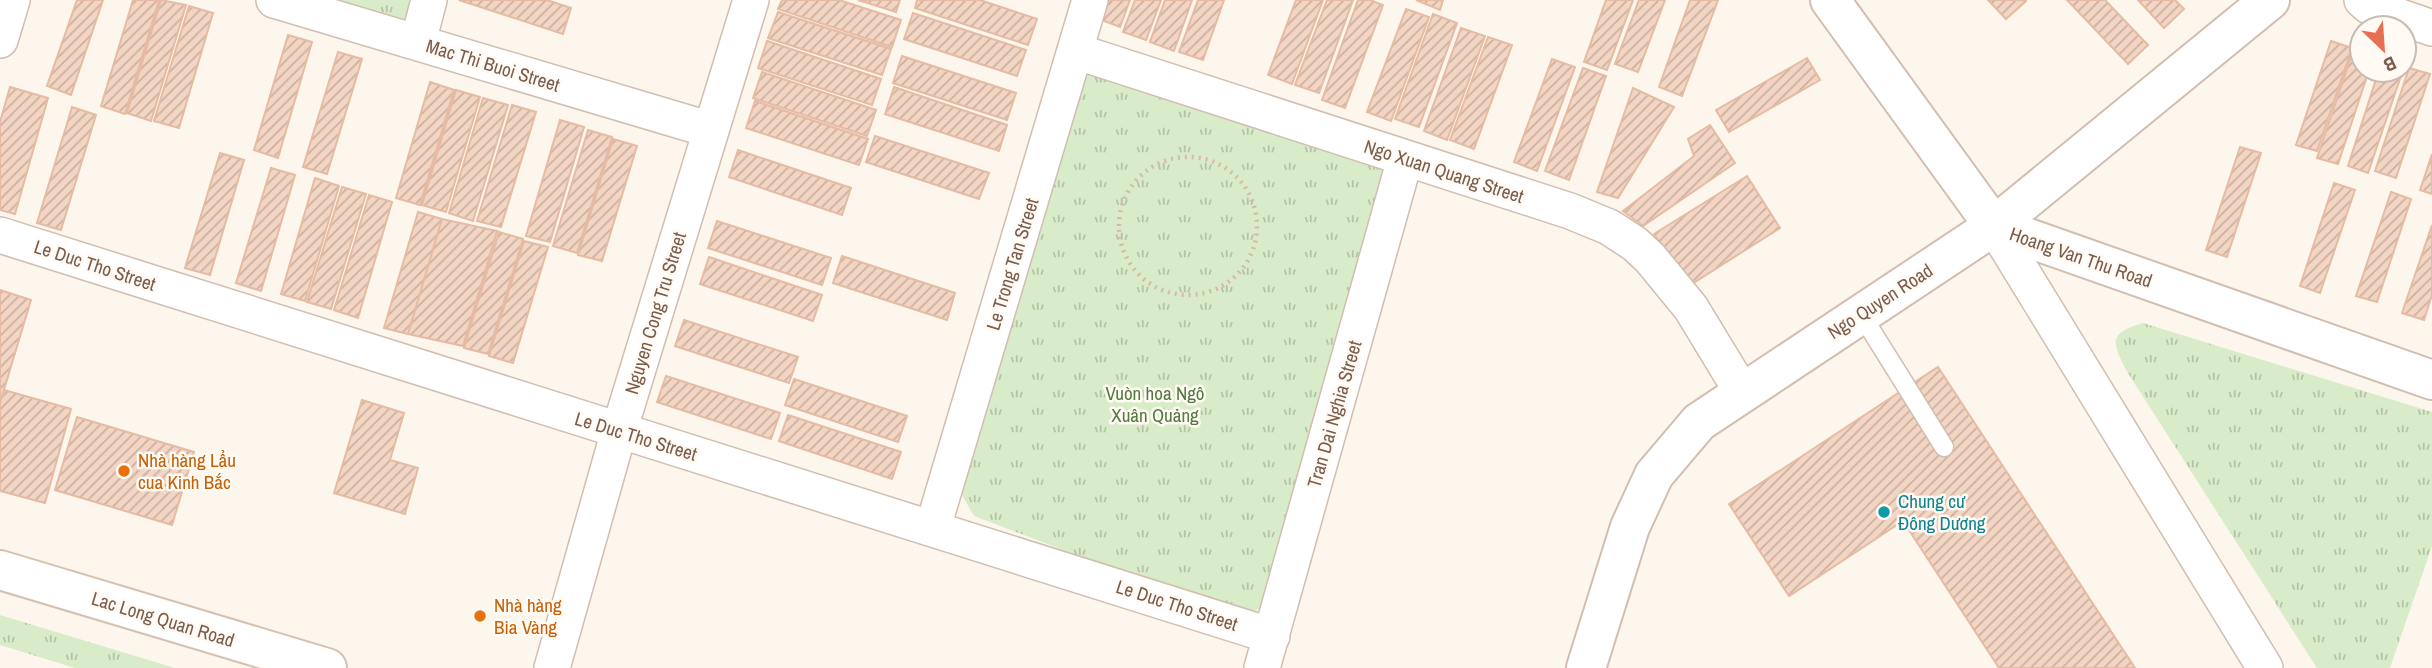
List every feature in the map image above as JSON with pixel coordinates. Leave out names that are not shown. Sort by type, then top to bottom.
[{"type":"street","points":[[0,40],[12,0]]},
{"type":"street","name":"Mac Thi Buoi Street","points":[[274,0],[711,130]]},
{"type":"street","points":[[418,42],[429,0]]},
{"type":"street","name":"Nguyen Cong Tru Street","points":[[552,668],[619,431],[751,0]]},
{"type":"street","name":"Le Trong Tan Street","points":[[933,527],[1090,0]]},
{"type":"street","name":"Hoang Van Thu Road","points":[[1830,0],[1994,226],[2432,380]]},
{"type":"street","name":"Ngo Quyen Road","points":[[1586,668],[1630,527],[1654,475],[1699,422],[1994,226],[2270,0]]},
{"type":"street","points":[[2362,0],[2369,6],[2432,28]]},
{"type":"street","name":"Ngo Xuan Quang Street","points":[[1075,51],[1570,211],[1609,228],[1635,244],[1650,258],[1691,308],[1742,392]]},
{"type":"street","name":"Tran Dai Nghia Street","points":[[1267,652],[1405,159]]},
{"type":"street","points":[[1994,226],[2265,668]]},
{"type":"street","name":"Le Duc Tho Street","points":[[0,235],[619,431],[933,527],[1267,652]]},
{"type":"street","name":"Lac Long Quan Road","points":[[0,570],[327,668]]},
{"type":"lane","points":[[1861,314],[1944,447]]},
{"type":"path","points":[[1199,157],[1220,165],[1238,177],[1250,195],[1257,216],[1257,238],[1250,259],[1235,278],[1215,290],[1191,296],[1167,293],[1146,282],[1130,265],[1120,243],[1118,219],[1125,196],[1139,177],[1157,164],[1178,158],[1199,157]]},
{"type":"green space","points":[[293,0],[422,0],[416,21],[392,30]]},
{"type":"green space","name":"Vuòn hoa Ngô Xuân Quảng","points":[[1096,68],[1379,164],[1389,186],[1272,604],[1238,617],[974,516],[956,485],[1076,78]]},
{"type":"green space","points":[[2143,323],[2432,412],[2432,546],[2390,668],[2317,668],[2126,370],[2116,340],[2124,331]]},
{"type":"green space","points":[[0,615],[175,668],[75,668],[0,645]]},
{"type":"building","points":[[77,0],[103,0],[71,95],[47,86]]},
{"type":"building","points":[[133,0],[159,0],[125,114],[101,106]]},
{"type":"building","points":[[161,0],[186,5],[151,121],[127,113]]},
{"type":"building","points":[[459,0],[547,0],[571,8],[563,34]]},
{"type":"building","points":[[782,0],[839,0],[901,20],[892,47],[778,9]]},
{"type":"building","points":[[858,0],[900,0],[896,12]]},
{"type":"building","points":[[917,0],[980,0],[1037,19],[1028,45],[915,8]]},
{"type":"building","points":[[1103,0],[1130,0],[1120,27],[1096,18]]},
{"type":"building","points":[[1135,0],[1161,0],[1146,40],[1123,32]]},
{"type":"building","points":[[1165,0],[1192,0],[1174,51],[1150,42]]},
{"type":"building","points":[[1198,0],[1224,0],[1203,60],[1179,52]]},
{"type":"building","points":[[1296,0],[1323,0],[1292,84],[1268,75]]},
{"type":"building","points":[[1327,0],[1353,0],[1319,93],[1295,85]]},
{"type":"building","points":[[1358,0],[1370,0],[1383,5],[1345,108],[1322,100]]},
{"type":"building","points":[[1416,0],[1443,0],[1440,10]]},
{"type":"building","points":[[1606,0],[1633,0],[1607,70],[1584,62]]},
{"type":"building","points":[[1639,0],[1665,0],[1638,72],[1615,64]]},
{"type":"building","points":[[1690,0],[1718,0],[1682,96],[1659,87]]},
{"type":"building","points":[[1988,0],[2026,0],[2026,1],[2006,19]]},
{"type":"building","points":[[2067,0],[2105,0],[2148,45],[2128,64]]},
{"type":"building","points":[[2138,0],[2175,0],[2184,9],[2164,28]]},
{"type":"building","points":[[189,6],[213,13],[179,128],[154,121]]},
{"type":"building","points":[[1406,9],[1429,17],[1391,121],[1367,112]]},
{"type":"building","points":[[778,12],[891,49],[882,75],[768,38]]},
{"type":"building","points":[[913,13],[1026,50],[1017,76],[904,39]]},
{"type":"building","points":[[1433,14],[1457,23],[1419,127],[1395,119]]},
{"type":"building","points":[[1461,28],[1485,36],[1447,140],[1424,131]]},
{"type":"building","points":[[288,35],[312,42],[278,158],[254,150]]},
{"type":"building","points":[[1488,37],[1512,45],[1474,149],[1450,140]]},
{"type":"building","points":[[767,41],[881,79],[872,105],[758,68]]},
{"type":"building","points":[[2331,41],[2348,47],[2348,60],[2317,151],[2296,145]]},
{"type":"building","points":[[338,52],[362,59],[327,174],[303,167]]},
{"type":"building","points":[[902,56],[1016,93],[1007,120],[893,83]]},
{"type":"building","points":[[1807,58],[1820,80],[1729,132],[1716,110]]},
{"type":"building","points":[[1552,59],[1575,67],[1537,171],[1514,162]]},
{"type":"building","points":[[2348,66],[2348,84],[2364,84],[2338,164],[2317,158]]},
{"type":"building","points":[[1583,68],[1606,76],[1569,180],[1545,171]]},
{"type":"building","points":[[2418,71],[2430,74],[2396,178],[2375,171],[2404,84],[2418,84]]},
{"type":"building","points":[[762,72],[876,110],[867,136],[753,98]]},
{"type":"building","points":[[430,82],[454,90],[420,205],[396,198]]},
{"type":"building","points":[[2374,84],[2398,84],[2368,173],[2348,166]]},
{"type":"building","points":[[10,87],[48,98],[15,214],[0,210],[0,122]]},
{"type":"building","points":[[894,87],[1007,125],[999,151],[885,114]]},
{"type":"building","points":[[1633,88],[1674,107],[1618,198],[1597,192]]},
{"type":"building","points":[[456,90],[480,97],[446,212],[422,205]]},
{"type":"building","points":[[483,98],[508,105],[473,221],[449,213]]},
{"type":"building","points":[[755,101],[868,139],[859,165],[746,128]]},
{"type":"building","points":[[512,105],[536,112],[501,227],[477,221]]},
{"type":"building","points":[[72,107],[96,115],[61,230],[37,223]]},
{"type":"building","points":[[560,120],[584,127],[550,242],[526,236]]},
{"type":"building","points":[[1710,125],[1735,163],[1643,226],[1623,211],[1694,156],[1688,139]]},
{"type":"building","points":[[588,130],[612,137],[577,253],[553,246]]},
{"type":"building","points":[[875,136],[989,173],[979,199],[866,162]]},
{"type":"building","points":[[613,139],[637,146],[602,261],[578,255]]},
{"type":"building","points":[[2240,147],[2261,153],[2227,257],[2206,250]]},
{"type":"building","points":[[738,150],[851,188],[842,215],[729,177]]},
{"type":"building","points":[[220,153],[244,160],[210,275],[185,268]]},
{"type":"building","points":[[2432,154],[2432,194],[2420,190]]},
{"type":"building","points":[[271,168],[295,175],[261,291],[236,283]]},
{"type":"building","points":[[1747,176],[1780,228],[1687,287],[1654,234]]},
{"type":"building","points":[[315,178],[339,186],[305,301],[281,294]]},
{"type":"building","points":[[2334,183],[2355,190],[2320,293],[2300,286]]},
{"type":"building","points":[[342,187],[366,194],[331,309],[307,302]]},
{"type":"building","points":[[2391,192],[2411,199],[2377,302],[2356,296]]},
{"type":"building","points":[[369,195],[392,202],[358,318],[334,310]]},
{"type":"building","points":[[418,212],[442,219],[408,334],[384,328]]},
{"type":"building","points":[[442,219],[497,231],[463,346],[408,334]]},
{"type":"building","points":[[717,221],[831,258],[822,285],[708,248]]},
{"type":"building","points":[[2432,225],[2432,295],[2424,320],[2402,313]]},
{"type":"building","points":[[499,232],[523,239],[488,354],[464,348]]},
{"type":"building","points":[[524,241],[548,247],[513,363],[489,356]]},
{"type":"building","points":[[842,256],[955,293],[947,320],[833,283]]},
{"type":"building","points":[[709,257],[822,295],[813,321],[700,284]]},
{"type":"building","points":[[0,290],[31,300],[0,403]]},
{"type":"building","points":[[684,320],[798,357],[789,383],[675,346]]},
{"type":"building","name":"Chung cư Đông Dương","points":[[1938,367],[2135,668],[1999,668],[1903,521],[1789,596],[1729,504]]},
{"type":"building","points":[[666,376],[780,413],[771,439],[657,402]]},
{"type":"building","points":[[794,379],[907,416],[898,442],[785,405]]},
{"type":"building","points":[[4,390],[71,409],[45,503],[0,491],[0,403]]},
{"type":"building","points":[[362,400],[404,413],[390,460],[418,468],[405,514],[334,493]]},
{"type":"building","points":[[788,415],[901,452],[892,479],[779,441]]},
{"type":"building","name":"Nhà hàng Lẩu cua Kinh Bắc","points":[[77,417],[194,452],[172,525],[55,490]]},
{"type":"place","name":"Nhà hàng Lẩu cua Kinh Bắc","points":[[124,471]]},
{"type":"place","name":"Chung cư Đông Dương","points":[[1884,512]]},
{"type":"place","name":"Nhà hàng Bia Vàng","points":[[480,616]]}]
